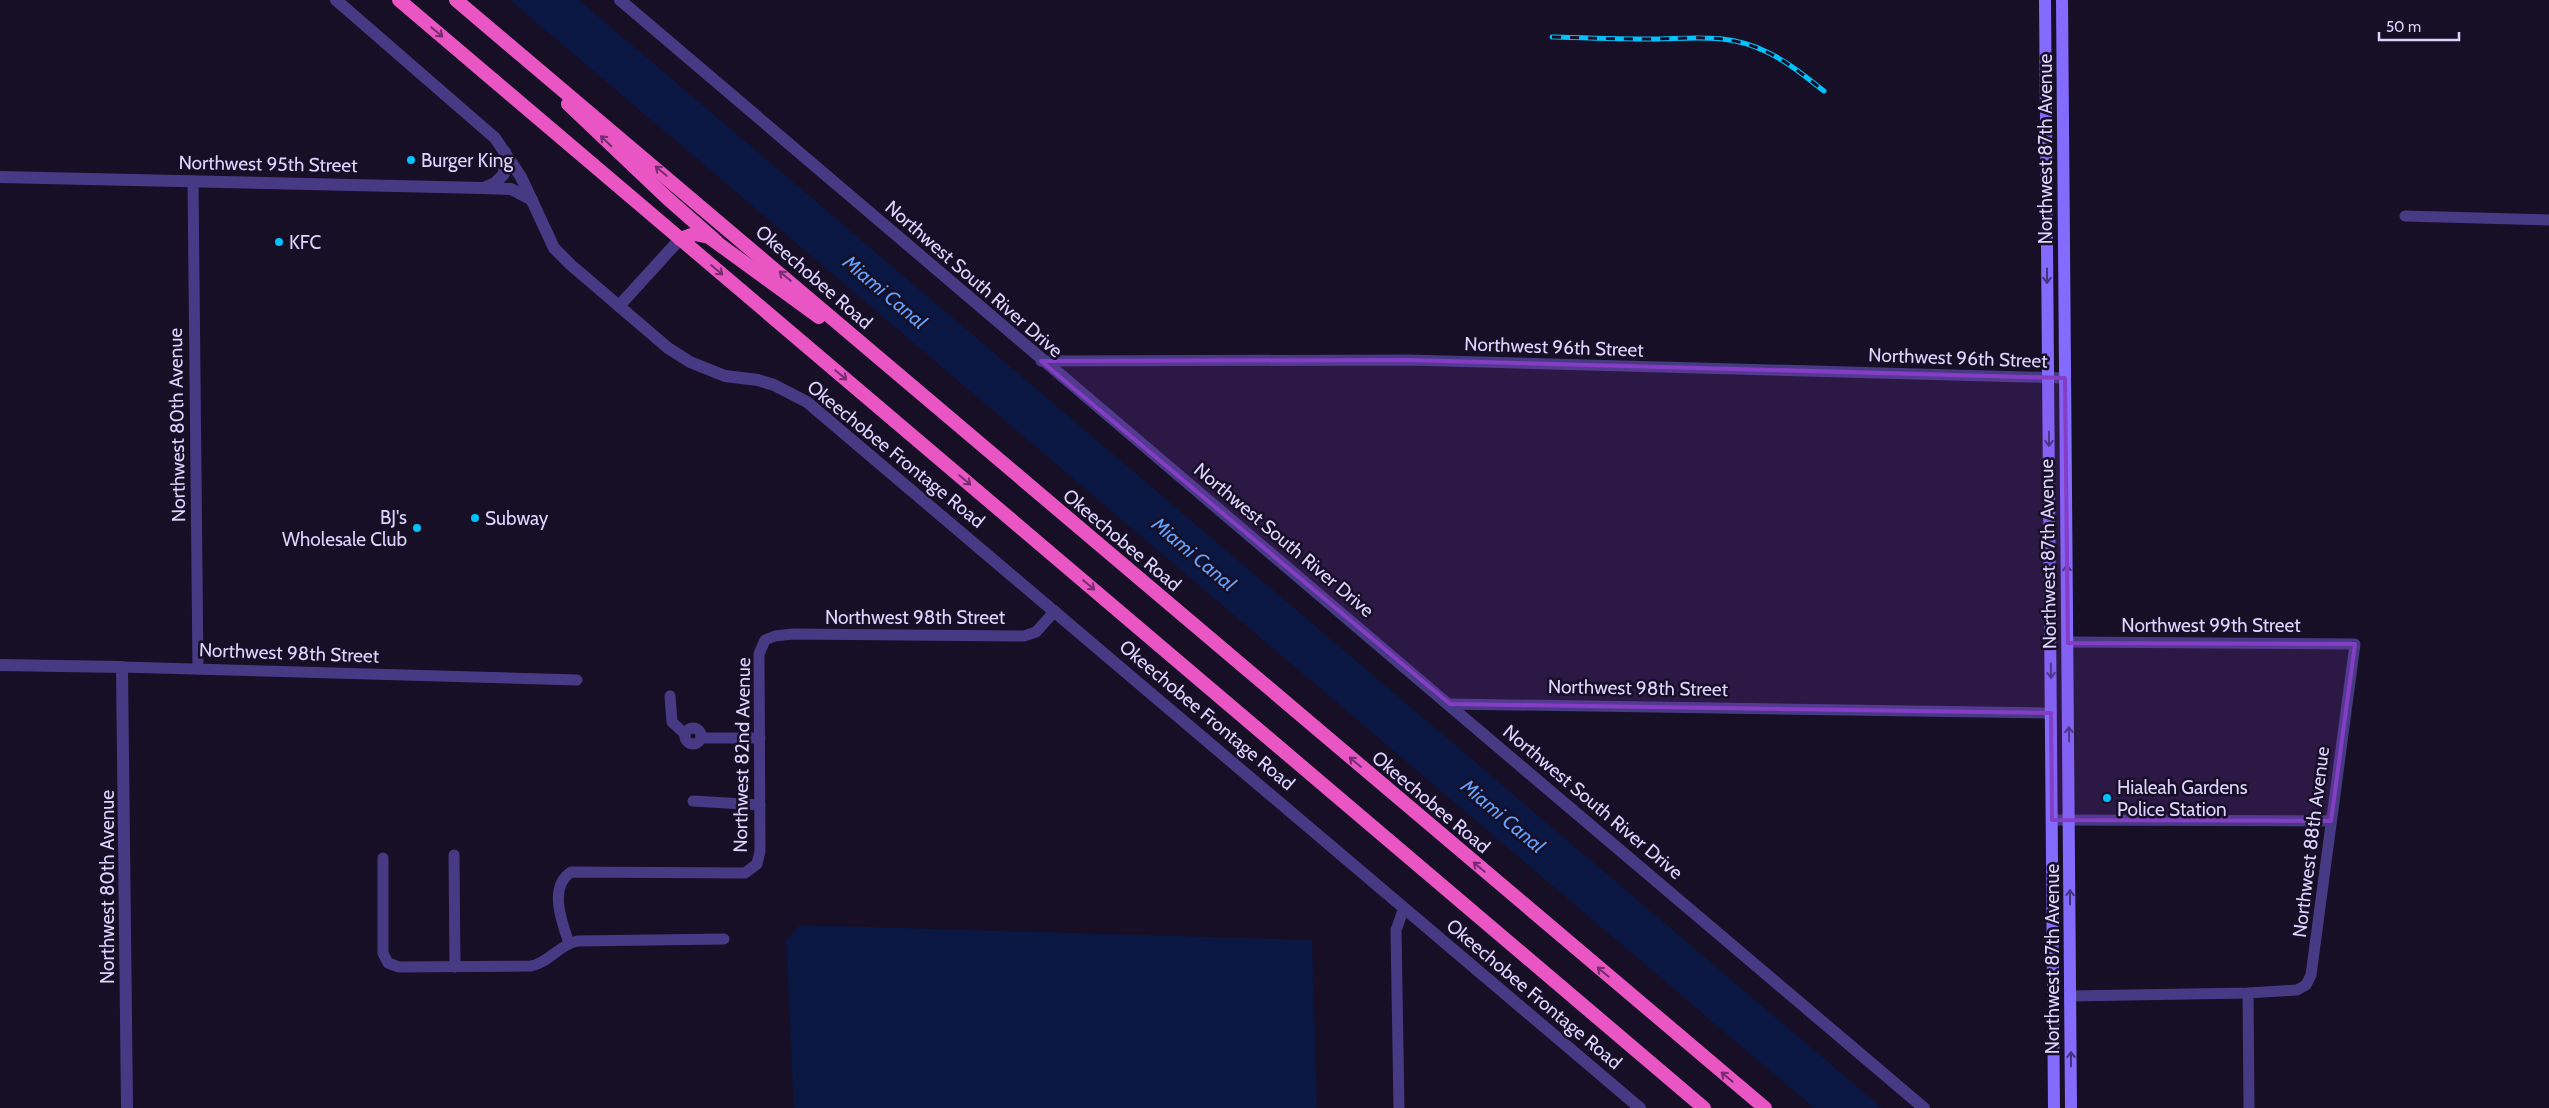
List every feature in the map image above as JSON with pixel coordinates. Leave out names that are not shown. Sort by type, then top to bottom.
[{"type":"highway","points":[[399,0],[1704,1108]]},
{"type":"highway","name":"Okeechobee Road","points":[[456,0],[821,307],[887,366],[1764,1108]]},
{"type":"highway","points":[[505,42],[667,198],[717,242],[887,366]]},
{"type":"highway","points":[[667,198],[679,217],[680,239]]},
{"type":"highway","points":[[680,239],[690,235],[703,235],[717,242]]},
{"type":"main road","name":"Northwest 87th Avenue","points":[[2045,0],[2054,1108]]},
{"type":"main road","name":"Northwest 87th Avenue","points":[[2062,0],[2072,1108]]},
{"type":"street","name":"Okeechobee Frontage Road","points":[[336,0],[495,138],[505,151],[532,200],[554,248],[570,265],[618,306],[668,348],[690,362],[725,376],[758,380],[774,385],[807,402],[1056,611],[1640,1108]]},
{"type":"street","name":"Northwest South River Drive","points":[[620,0],[1041,361],[1450,704],[1924,1108]]},
{"type":"street","points":[[484,188],[494,183],[504,174],[505,151]]},
{"type":"street","name":"Northwest 95th Street","points":[[0,177],[511,189],[532,200]]},
{"type":"street","name":"Northwest 80th Avenue","points":[[193,181],[198,669]]},
{"type":"street","points":[[2405,216],[2549,220]]},
{"type":"street","points":[[618,306],[680,239]]},
{"type":"street","name":"Northwest 96th Street","points":[[1041,361],[1417,360],[2065,378]]},
{"type":"street","name":"Northwest 98th Street","points":[[765,640],[775,636],[792,634],[1024,636],[1036,632],[1056,611]]},
{"type":"street","name":"Northwest 82nd Avenue","points":[[569,943],[558,899],[561,884],[571,872],[746,873],[753,869],[760,851],[759,654],[765,640]]},
{"type":"street","name":"Northwest 99th Street","points":[[2068,642],[2355,644]]},
{"type":"street","name":"Northwest 88th Avenue","points":[[2071,996],[2248,994],[2297,990],[2306,985],[2311,975],[2355,644]]},
{"type":"street","name":"Northwest 98th Street","points":[[0,665],[578,680]]},
{"type":"street","name":"Northwest 80th Avenue","points":[[122,667],[127,1108]]},
{"type":"street","points":[[670,696],[671,717],[674,726],[684,733],[686,740],[691,744],[696,743],[701,738],[760,738]]},
{"type":"street","name":"Northwest 98th Street","points":[[1450,704],[2051,713]]},
{"type":"street","points":[[692,801],[760,805]]},
{"type":"street","points":[[2052,820],[2331,821]]},
{"type":"street","points":[[454,855],[454,967]]},
{"type":"street","points":[[383,858],[384,957],[388,963],[404,968],[536,965],[569,943],[577,941],[724,939]]},
{"type":"street","points":[[1399,1108],[1396,930],[1404,908]]},
{"type":"street","points":[[2248,994],[2249,1108]]},
{"type":"highlighted area","points":[[1409,360],[2065,378],[2068,643],[2355,644],[2331,821],[2052,820],[2051,713],[1450,704],[1041,361]]},
{"type":"water","name":"Miami Canal","points":[[510,0],[579,0],[1882,1108],[1814,1108]]},
{"type":"water","points":[[800,925],[1312,940],[1317,1108],[794,1108],[786,940]]},
{"type":"railway","points":[[1552,37],[1723,39],[1752,46],[1775,56],[1824,91]]},
{"type":"place","name":"Burger King","points":[[411,160]]},
{"type":"place","name":"KFC","points":[[279,242]]},
{"type":"place","name":"Subway","points":[[475,518]]},
{"type":"place","name":"BJ's Wholesale Club","points":[[417,528]]},
{"type":"place","name":"Hialeah Gardens Police Station","points":[[2107,798]]}]
